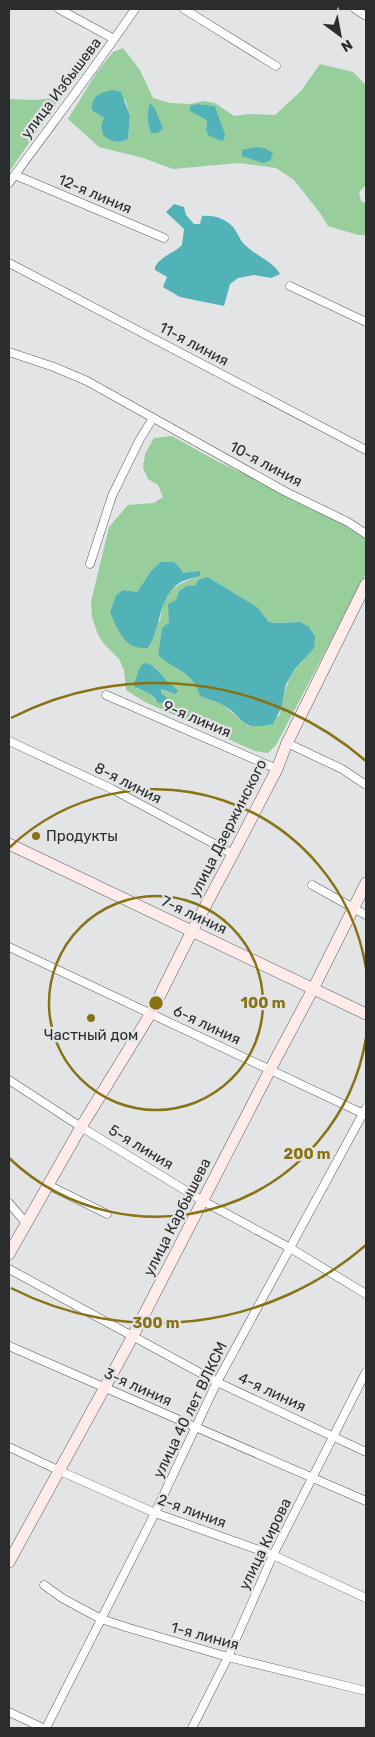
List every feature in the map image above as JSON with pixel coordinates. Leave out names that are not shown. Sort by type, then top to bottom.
[{"type":"street","points":[[59,9],[114,39]]},
{"type":"street","name":"улица Избышева","points":[[9,183],[135,9]]},
{"type":"street","points":[[184,9],[276,66]]},
{"type":"street","points":[[355,9],[366,16]]},
{"type":"street","name":"12-я линия","points":[[15,175],[164,238]]},
{"type":"street","name":"11-я линия","points":[[9,263],[366,450]]},
{"type":"street","points":[[290,286],[366,322]]},
{"type":"street","name":"10-я линия","points":[[9,352],[54,367],[87,381],[286,492],[348,522],[366,534]]},
{"type":"street","points":[[90,564],[112,496],[140,439],[153,418]]},
{"type":"street","name":"улица Дзержинского","points":[[9,1254],[81,1127],[151,1013],[277,769],[287,743],[366,584]]},
{"type":"street","name":"9-я линия","points":[[106,695],[277,769]]},
{"type":"street","name":"8-я линия","points":[[9,741],[112,789],[234,854]]},
{"type":"street","points":[[287,743],[342,769],[366,785]]},
{"type":"street","name":"7-я линия","points":[[9,844],[366,1014]]},
{"type":"street","name":"улица Карбышева","points":[[9,1562],[133,1336],[366,883]]},
{"type":"street","points":[[312,885],[366,915]]},
{"type":"street","name":"6-я линия","points":[[9,947],[270,1070],[365,1112]]},
{"type":"street","name":"5-я линия","points":[[9,1080],[81,1127],[203,1201],[290,1248],[366,1294]]},
{"type":"street","name":"улица 40 лет ВЛКСМ","points":[[44,1728],[155,1513],[217,1382],[365,1112]]},
{"type":"street","points":[[48,1184],[107,1214]]},
{"type":"street","points":[[9,1203],[26,1223]]},
{"type":"street","name":"4-я линия","points":[[9,1269],[217,1382],[366,1452]]},
{"type":"street","name":"3-я линия","points":[[9,1346],[366,1501]]},
{"type":"street","name":"улица Кирова","points":[[192,1728],[228,1657],[273,1555],[366,1372]]},
{"type":"street","name":"2-я линия","points":[[9,1447],[155,1513],[273,1555],[366,1598]]},
{"type":"street","name":"1-я линия","points":[[44,1585],[62,1598],[101,1619],[228,1657],[366,1691]]},
{"type":"street","points":[[9,1712],[44,1728]]},
{"type":"green space","points":[[123,48],[140,70],[153,98],[170,103],[190,104],[204,101],[215,103],[234,116],[250,114],[275,115],[301,91],[320,64],[353,72],[366,85],[366,185],[359,192],[361,201],[366,203],[366,235],[358,235],[328,226],[294,180],[276,168],[239,163],[173,169],[143,158],[99,147],[68,119],[97,72],[113,52]],"holes":[[[125,99],[130,116],[128,139],[98,113]],[[191,105],[215,106],[218,115],[206,130],[207,121],[189,110]]]},
{"type":"green space","points":[[61,97],[9,172],[9,99],[35,100]]},
{"type":"green space","points":[[172,436],[215,460],[349,524],[366,538],[366,574],[276,745],[268,753],[255,751],[145,702],[126,690],[124,670],[119,659],[103,643],[97,632],[92,617],[91,602],[109,527],[128,505],[154,503],[163,497],[158,485],[148,479],[143,468],[145,454],[154,438]],"holes":[[[151,571],[200,576],[182,583],[171,591],[164,603],[160,621],[110,612],[116,595],[123,590],[137,592]],[[208,577],[257,607],[269,622],[299,622],[303,661],[292,674],[286,687],[279,716],[248,726],[222,704],[201,696],[198,687],[188,676],[158,655],[162,628],[169,622],[176,600]],[[154,666],[167,682],[172,685],[175,694],[160,689],[161,693],[166,697],[155,701],[152,695],[136,688]]]},
{"type":"water","points":[[112,90],[121,92],[130,116],[128,139],[118,142],[112,141],[103,135],[101,125],[104,118],[92,110],[93,101],[97,96]]},
{"type":"water","points":[[150,103],[154,107],[163,128],[158,133],[151,133],[148,118]]},
{"type":"water","points":[[191,105],[215,106],[225,135],[223,141],[209,136],[206,130],[207,121],[189,110]]},
{"type":"water","points":[[256,147],[264,148],[273,153],[270,161],[263,163],[242,156],[242,150]]},
{"type":"water","points":[[174,204],[184,207],[186,215],[194,224],[200,224],[202,216],[225,220],[235,229],[244,244],[273,265],[280,274],[271,278],[254,275],[238,278],[230,284],[224,306],[180,297],[163,287],[167,277],[155,270],[155,267],[161,260],[182,245],[184,229],[166,212]]},
{"type":"water","points":[[161,562],[174,562],[183,573],[200,571],[200,576],[183,581],[172,590],[163,606],[148,648],[133,646],[123,638],[110,612],[116,595],[123,590],[137,592],[151,571]]},
{"type":"water","points":[[208,577],[257,607],[269,622],[300,622],[309,627],[315,637],[314,648],[295,669],[286,684],[282,706],[273,724],[254,726],[244,723],[223,705],[200,696],[197,687],[188,676],[158,655],[162,628],[169,622],[168,604],[176,600],[179,591],[187,586],[195,586],[198,580]]},
{"type":"water","points":[[144,663],[154,667],[178,691],[175,694],[161,689],[161,693],[170,702],[158,703],[152,695],[133,686],[140,667]]},
{"type":"place","name":"Продукты","points":[[36,836]]},
{"type":"place","name":"Частный дом","points":[[91,1018]]}]
